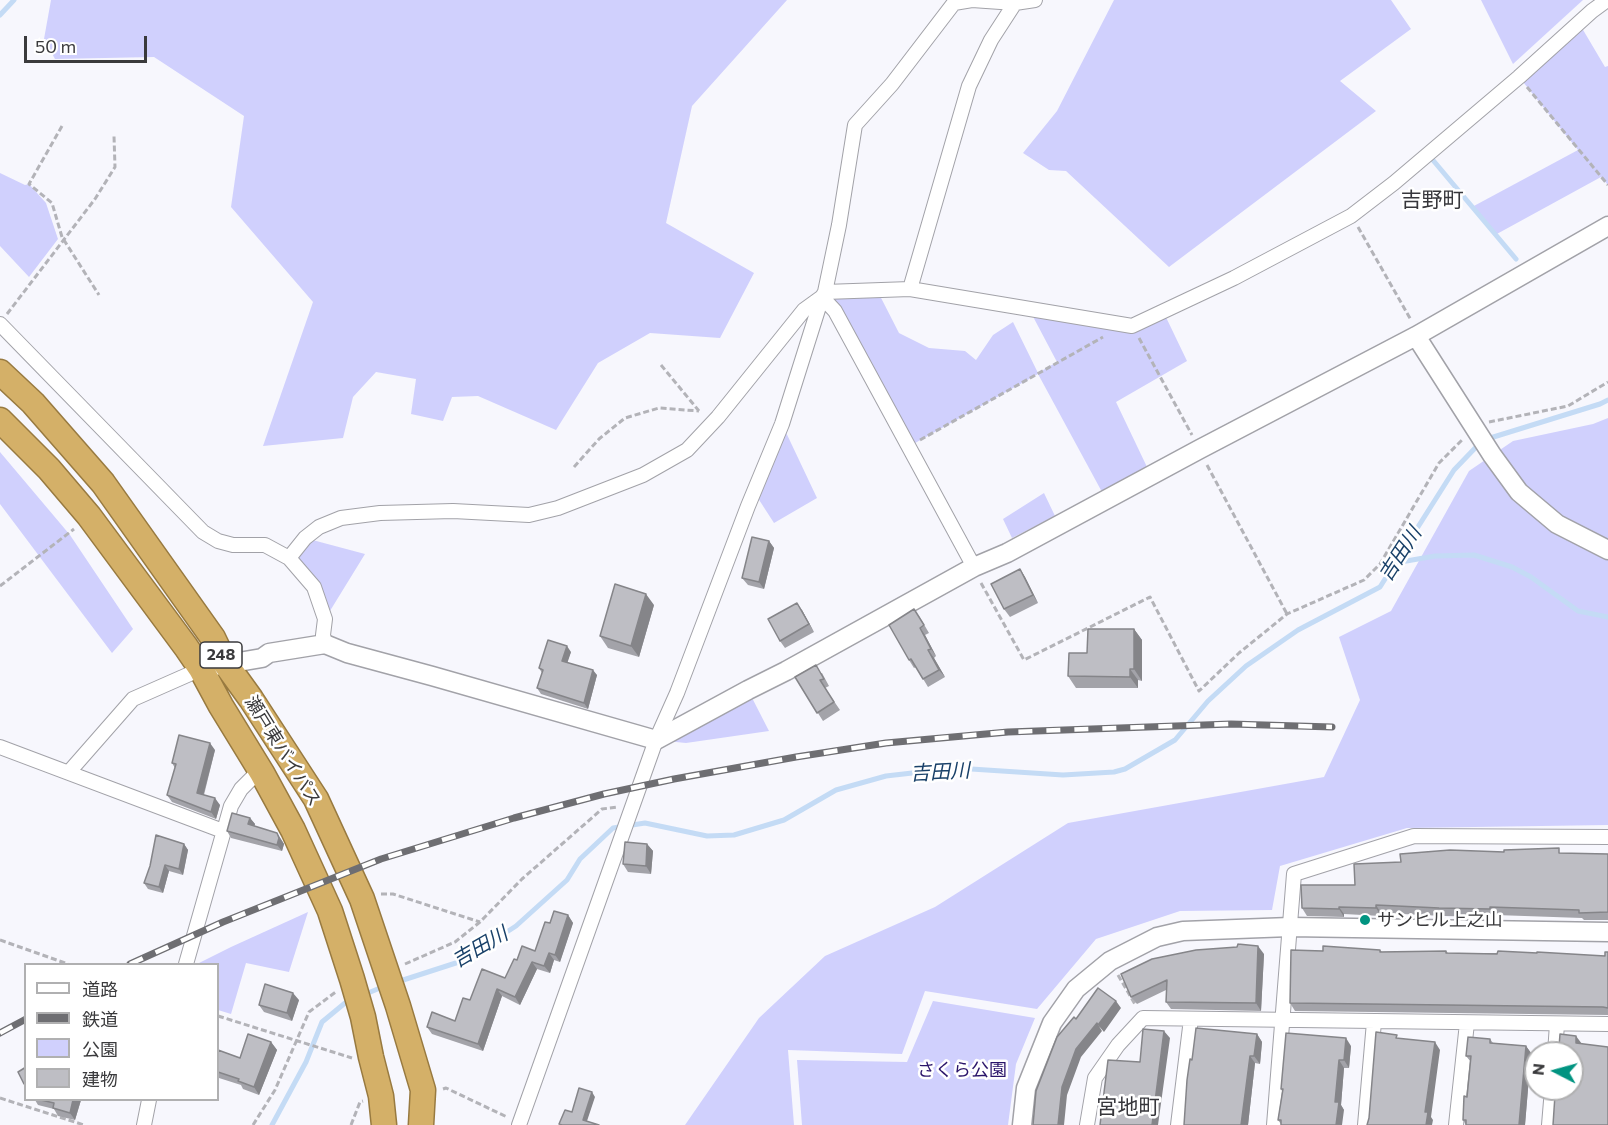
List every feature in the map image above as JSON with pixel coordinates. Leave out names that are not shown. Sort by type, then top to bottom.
[{"type":"highway","name":"瀬戸東バイパス","points":[[0,372],[33,403],[103,483],[213,638],[225,663],[316,799],[362,899],[398,1006],[423,1090],[421,1125]]},
{"type":"highway","name":"瀬戸東バイパス","points":[[0,420],[49,469],[89,516],[201,669],[262,773],[293,830],[330,911],[363,1017],[370,1057],[381,1096],[384,1125]]},
{"type":"street","points":[[520,1124],[656,740],[677,693],[748,506],[782,424],[824,295],[839,225],[855,125],[892,84],[954,3],[972,0],[1016,3],[1035,0]]},
{"type":"street","points":[[289,558],[305,538],[319,527],[340,518],[380,513],[453,511],[529,515],[558,508],[643,475],[687,450],[718,417],[804,310],[824,295],[910,289],[1132,326],[1234,278],[1351,216],[1394,183],[1607,0]]},
{"type":"street","points":[[910,289],[969,86],[991,40],[1016,3]]},
{"type":"street","points":[[69,772],[133,699],[201,669],[262,658],[269,653],[325,644],[347,653],[656,740],[786,672],[842,638],[974,567],[1007,553],[1416,336],[1608,226]]},
{"type":"street","points":[[824,295],[835,311],[974,567]]},
{"type":"street","points":[[0,323],[203,532],[218,541],[233,545],[265,545],[289,558],[314,586],[325,619],[323,635],[325,644]]},
{"type":"street","points":[[1416,336],[1492,455],[1519,492],[1557,524],[1608,550]]},
{"type":"street","points":[[0,747],[223,831]]},
{"type":"street","points":[[186,963],[231,806],[241,789],[253,777],[262,773]]},
{"type":"street","points":[[1274,1125],[1294,874],[1414,836],[1608,837]]},
{"type":"street","points":[[1023,1125],[1026,1088],[1052,1023],[1076,989],[1110,961],[1157,937],[1183,931],[1290,927],[1608,932]]},
{"type":"street","points":[[1087,1125],[1095,1078],[1118,1045],[1143,1018],[1608,1024]]},
{"type":"street","points":[[1178,1125],[1191,1019]]},
{"type":"street","points":[[1365,1125],[1374,1022]]},
{"type":"street","points":[[1456,1125],[1467,1023]]},
{"type":"street","points":[[1556,1041],[1557,1024]]},
{"type":"street","points":[[144,1125],[149,1101]]},
{"type":"street","points":[[1549,1125],[1551,1101]]},
{"type":"path","points":[[1519,77],[1608,185]]},
{"type":"path","points":[[62,126],[29,184],[52,203],[62,237],[99,295]]},
{"type":"path","points":[[0,323],[95,199],[116,167],[114,136]]},
{"type":"path","points":[[1351,216],[1412,321],[1416,336]]},
{"type":"path","points":[[908,447],[1109,333],[1132,326],[1287,614]]},
{"type":"path","points":[[662,365],[699,411],[713,420]]},
{"type":"path","points":[[974,567],[1024,660],[1150,597],[1199,691],[1239,653],[1287,614],[1364,580],[1380,564],[1439,463],[1477,430],[1495,420],[1568,406],[1608,382]]},
{"type":"path","points":[[574,467],[599,439],[625,418],[659,408],[699,411]]},
{"type":"path","points":[[0,586],[89,516]]},
{"type":"path","points":[[387,972],[455,942],[480,922],[522,879],[602,808],[632,806]]},
{"type":"path","points":[[362,899],[381,894],[393,894],[480,922]]},
{"type":"path","points":[[0,940],[65,963]]},
{"type":"path","points":[[1110,961],[1143,1018]]},
{"type":"path","points":[[253,1125],[275,1090],[309,1012],[352,979]]},
{"type":"path","points":[[219,1016],[360,1061],[370,1057]]},
{"type":"path","points":[[423,1090],[446,1088],[520,1124]]},
{"type":"path","points":[[0,1098],[84,1125]]},
{"type":"green space","points":[[51,0],[787,0],[692,106],[666,223],[754,273],[720,338],[650,333],[598,363],[556,430],[478,396],[452,397],[443,421],[411,414],[416,379],[376,372],[353,397],[343,438],[263,446],[313,302],[231,207],[244,116],[154,57],[55,59],[44,39]]},
{"type":"green space","points":[[1114,0],[1391,0],[1411,29],[1340,81],[1376,111],[1169,267],[1066,171],[1049,170],[1023,153],[1057,111]]},
{"type":"green space","points":[[1481,0],[1583,0],[1513,64]]},
{"type":"green space","points":[[1579,23],[1605,67],[1608,66],[1608,185],[1601,177],[1495,235],[1472,207],[1578,150],[1519,77]]},
{"type":"green space","points":[[0,173],[25,185],[29,184],[46,203],[58,239],[29,277],[0,246]]},
{"type":"green space","points":[[877,290],[899,333],[929,348],[965,351],[976,360],[993,335],[1013,322],[1038,373],[1057,362],[1029,309],[1132,326],[1163,311],[1187,361],[1116,402],[1147,467],[1102,492],[1038,374],[908,447],[825,292]]},
{"type":"green space","points":[[1608,418],[1608,825],[1407,828],[1280,866],[1272,910],[1180,911],[1096,939],[1037,1009],[925,991],[902,1054],[788,1050],[794,1125],[685,1125],[759,1018],[825,956],[935,907],[1068,823],[1324,777],[1360,700],[1339,637],[1391,611],[1469,471],[1513,441],[1593,424]]},
{"type":"green space","points":[[782,424],[817,498],[774,523],[754,492]]},
{"type":"green space","points":[[0,452],[70,535],[133,629],[112,653],[0,504]]},
{"type":"green space","points":[[1044,493],[1055,516],[1012,538],[1003,519]]},
{"type":"green space","points":[[305,538],[365,554],[325,619],[289,558]]},
{"type":"green space","points":[[748,690],[769,731],[686,743],[656,740]]},
{"type":"green space","points":[[308,912],[289,972],[246,963],[231,1014],[219,1010],[219,963],[199,963]]},
{"type":"green space","name":"さくら公園","points":[[933,1001],[1035,1018],[1016,1064],[1008,1125],[802,1125],[797,1060],[907,1062]]},
{"type":"building","points":[[752,537],[769,541],[759,582],[742,578]]},
{"type":"building","points":[[1020,569],[1033,595],[1004,609],[991,584]]},
{"type":"building","points":[[615,584],[646,594],[631,646],[600,636]]},
{"type":"building","points":[[797,603],[809,624],[780,641],[768,619]]},
{"type":"building","points":[[914,609],[924,625],[920,628],[939,670],[923,679],[889,625]]},
{"type":"building","points":[[1088,629],[1134,629],[1134,669],[1130,669],[1130,677],[1068,676],[1069,653],[1087,653]]},
{"type":"building","points":[[548,640],[567,646],[562,661],[593,670],[584,703],[537,688],[543,670],[539,668]]},
{"type":"building","points":[[816,665],[824,679],[820,680],[834,702],[817,713],[795,677]]},
{"type":"building","points":[[179,735],[210,743],[197,793],[215,798],[211,812],[167,795],[176,764],[172,763]]},
{"type":"building","points":[[232,813],[250,818],[248,824],[277,833],[279,838],[277,845],[227,831]]},
{"type":"building","points":[[156,835],[184,844],[179,869],[165,865],[159,887],[144,883]]},
{"type":"building","points":[[625,842],[647,844],[646,866],[623,864]]},
{"type":"building","points":[[1559,848],[1559,853],[1608,854],[1608,912],[1579,913],[1579,910],[1376,905],[1376,908],[1302,908],[1301,885],[1355,885],[1354,864],[1401,862],[1400,854],[1450,850],[1504,852],[1504,850]]},
{"type":"building","points":[[554,911],[568,915],[555,955],[549,953],[544,966],[532,962],[515,997],[497,989],[478,1044],[427,1027],[432,1012],[455,1021],[463,998],[470,1000],[482,969],[505,978],[514,959],[517,960],[522,946],[535,951],[545,922],[550,923]]},
{"type":"building","points":[[1238,944],[1258,946],[1256,1003],[1166,1002],[1167,980],[1131,997],[1121,974],[1152,959],[1196,950],[1237,947]]},
{"type":"building","points":[[1323,946],[1380,950],[1380,952],[1446,951],[1446,953],[1497,954],[1498,951],[1605,956],[1605,952],[1608,952],[1608,1008],[1290,1003],[1291,950],[1323,951]]},
{"type":"building","points":[[265,984],[293,993],[287,1013],[259,1005]]},
{"type":"building","points":[[1098,988],[1116,1001],[1076,1049],[1062,1087],[1058,1125],[1033,1125],[1036,1091],[1057,1037],[1074,1017],[1076,1019]]},
{"type":"building","points":[[1196,1028],[1257,1034],[1254,1056],[1250,1056],[1241,1125],[1184,1125],[1187,1080]]},
{"type":"building","points":[[1143,1029],[1164,1031],[1152,1125],[1100,1125],[1108,1060],[1140,1062]]},
{"type":"building","points":[[1376,1032],[1397,1035],[1396,1038],[1435,1042],[1425,1112],[1428,1112],[1426,1125],[1367,1125]]},
{"type":"building","points":[[1286,1033],[1346,1038],[1344,1060],[1339,1060],[1335,1102],[1339,1102],[1336,1125],[1281,1125],[1281,1120],[1278,1120],[1283,1089],[1281,1089]]},
{"type":"building","points":[[248,1034],[271,1042],[254,1087],[219,1072],[219,1050],[240,1058]]},
{"type":"building","points":[[1560,1034],[1576,1036],[1576,1041],[1559,1041]]},
{"type":"building","points":[[1468,1037],[1490,1039],[1490,1043],[1524,1046],[1519,1125],[1466,1125],[1466,1120],[1463,1120],[1464,1096],[1467,1097],[1471,1056],[1466,1056]]},
{"type":"building","points":[[1584,1044],[1608,1047],[1608,1125],[1553,1125],[1555,1101],[1584,1101]]},
{"type":"building","points":[[24,1068],[24,1084],[18,1072]]},
{"type":"building","points":[[579,1088],[592,1092],[583,1120],[599,1125],[559,1124],[565,1110],[572,1112]]},
{"type":"building","points":[[45,1101],[73,1101],[70,1113],[53,1108],[54,1103]]},
{"type":"waterway","points":[[0,15],[14,0]]},
{"type":"waterway","points":[[1432,159],[1516,259]]},
{"type":"waterway","name":"吉田川","points":[[1487,439],[1608,400]]},
{"type":"waterway","name":"吉田川","points":[[397,982],[462,961],[516,926],[567,880],[580,859],[613,828],[645,823],[707,836],[734,835],[784,820],[836,790],[886,776],[956,768],[1063,775],[1114,772],[1125,769],[1175,740],[1208,701],[1246,666],[1298,630],[1380,587],[1454,470],[1479,444]]},
{"type":"waterway","points":[[1395,563],[1435,556],[1474,555],[1512,567],[1531,577],[1578,611],[1608,617]]},
{"type":"waterway","name":"吉田川","points":[[363,995],[385,986]]},
{"type":"waterway","name":"吉田川","points":[[272,1125],[306,1062],[322,1022],[352,1000]]},
{"type":"railway","points":[[132,963],[223,922],[381,859],[514,818],[604,794],[674,779],[886,743],[1008,732],[1231,724],[1332,727]]},
{"type":"railway","points":[[0,1033],[24,1020]]},
{"type":"place","name":"サンヒル上之山","points":[[1365,920]]},
{"type":"district","name":"吉野町","points":[[1432,200]]},
{"type":"district","name":"宮地町","points":[[1128,1107]]}]
